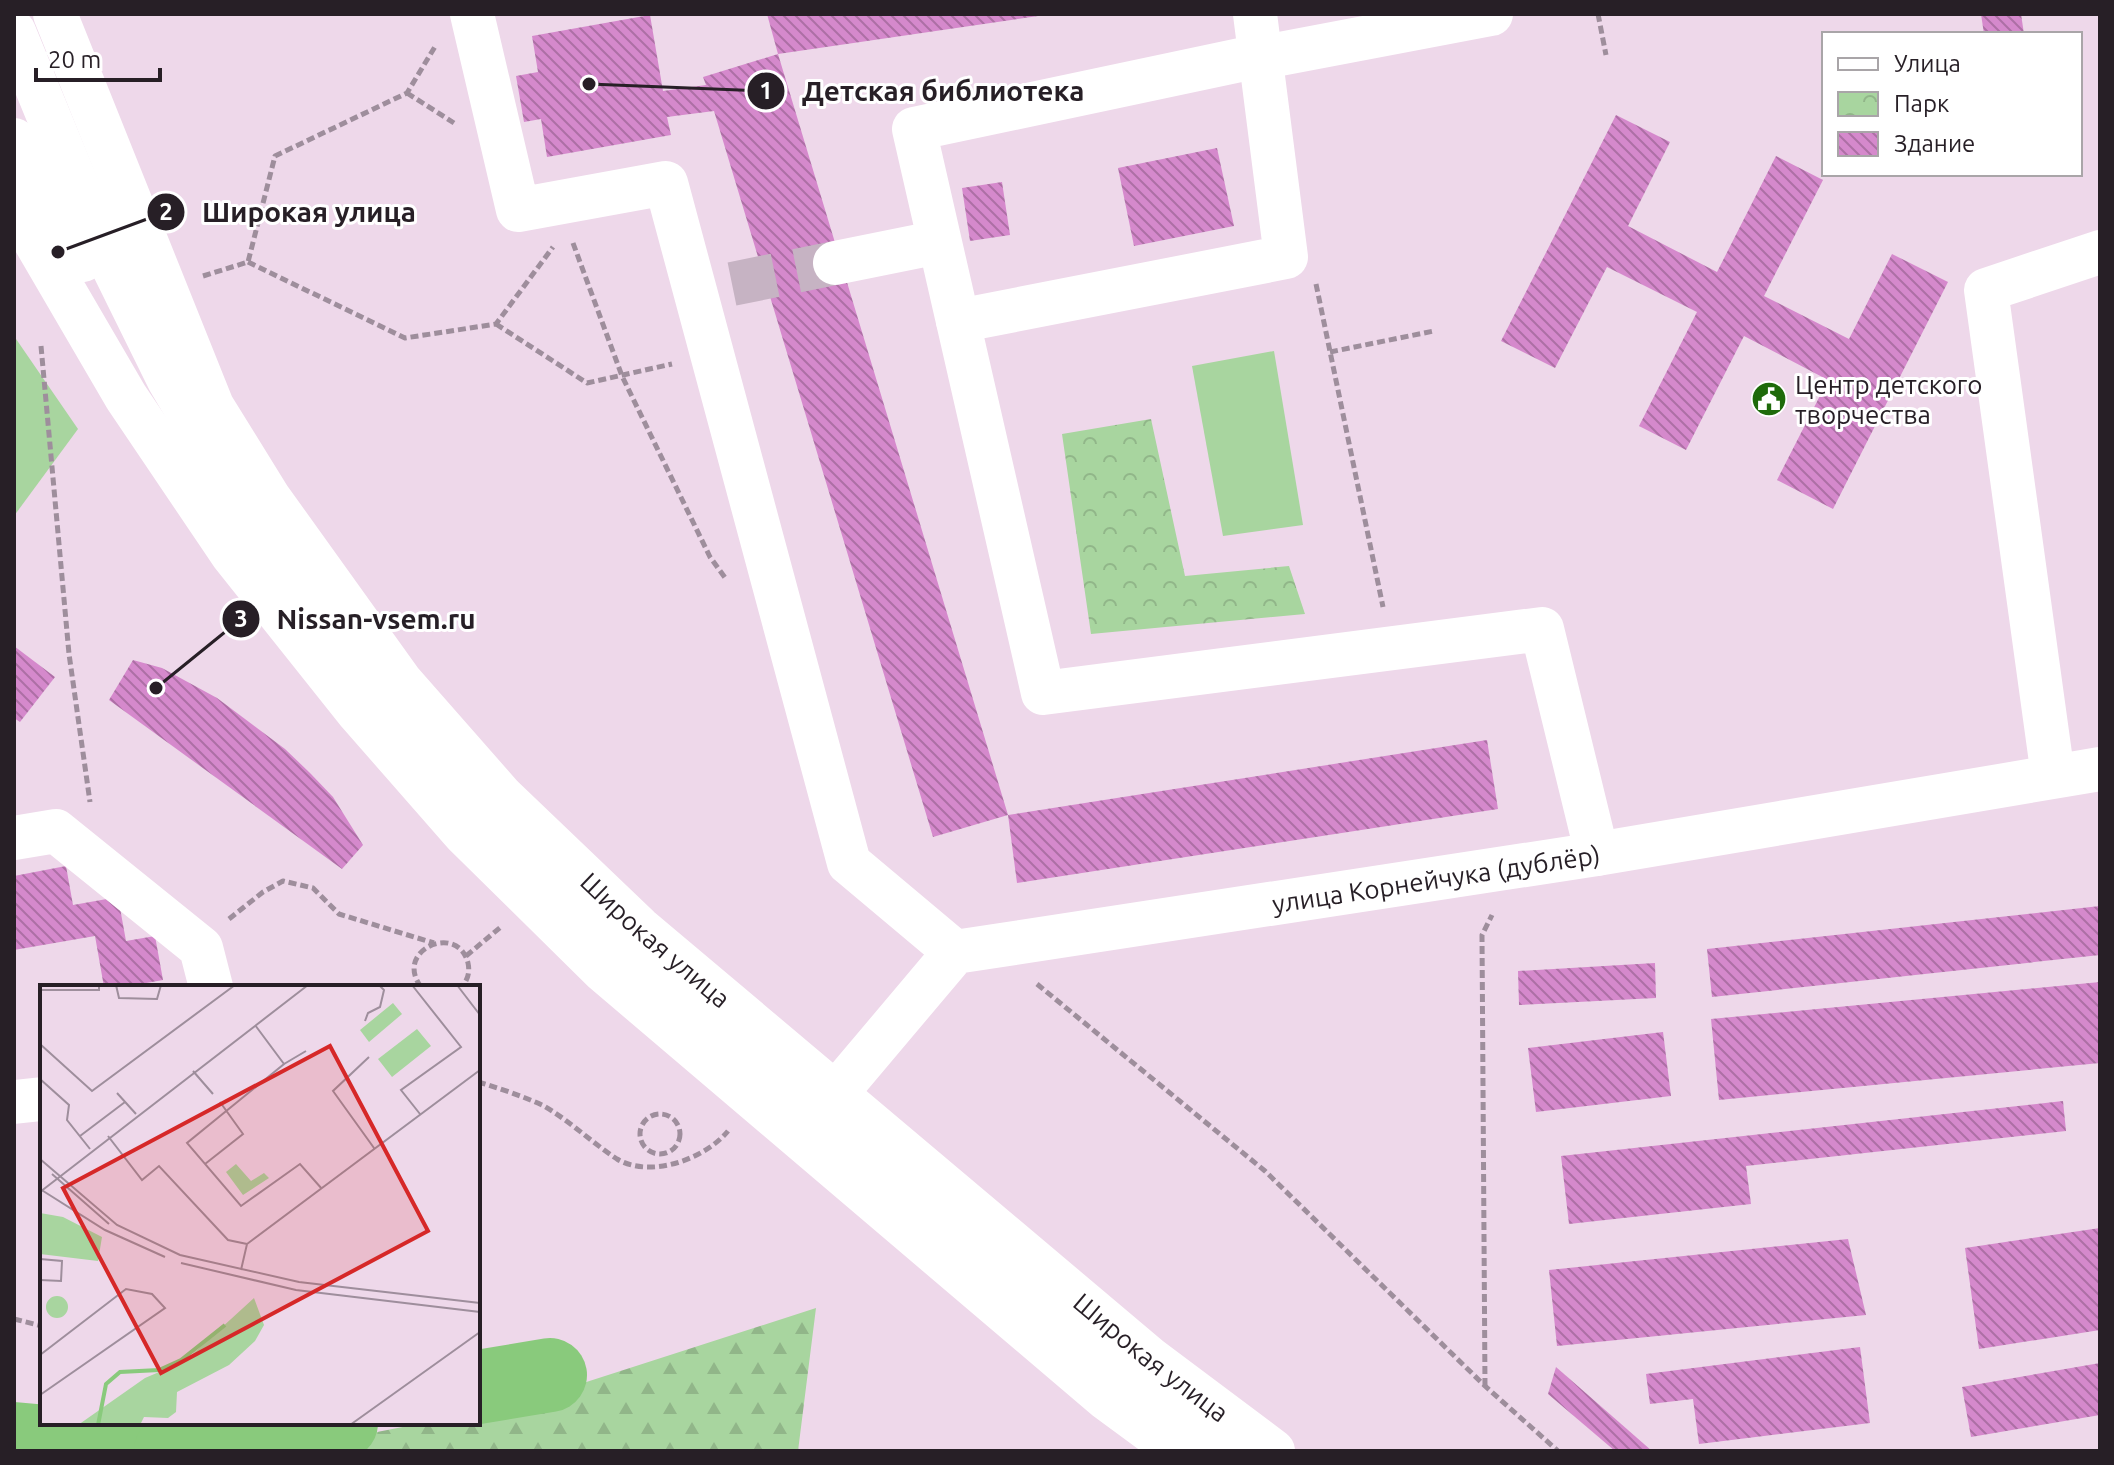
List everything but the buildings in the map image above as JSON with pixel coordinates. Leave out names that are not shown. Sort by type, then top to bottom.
[{"type":"main road","name":"Широкая улица","points":[[55,14],[212,406],[269,498],[401,682],[502,797],[639,928],[1149,1358],[1273,1451]]},
{"type":"main road","points":[[1257,35],[1270,56],[1491,14]]},
{"type":"main road","points":[[456,27],[518,210],[563,215],[666,183],[713,288],[712,354],[849,863],[974,950],[833,1091]]},
{"type":"main road","name":"Широкая улица","points":[[14,32],[96,232],[169,380],[279,565],[378,696],[482,813],[626,948],[1126,1372],[1230,1451]]},
{"type":"main road","points":[[1257,35],[914,129],[1043,693],[1542,629],[1597,854]]},
{"type":"main road","points":[[958,321],[1286,257],[1257,35]]},
{"type":"main road","name":"Широкая улица","points":[[14,140],[106,302],[169,380]]},
{"type":"main road","points":[[14,205],[126,397],[232,554],[358,712],[464,833],[604,971],[1106,1398],[1178,1451]]},
{"type":"main road","points":[[835,263],[939,242]]},
{"type":"main road","points":[[2053,776],[1986,290],[2100,252]]},
{"type":"main road","name":"улица Корнейчука (дублёр)","points":[[974,950],[1597,854],[2100,769]]},
{"type":"main road","points":[[35,834],[206,968]]},
{"type":"main road","points":[[14,1102],[40,1099]]},
{"type":"path","points":[[1598,14],[1606,55]]},
{"type":"path","points":[[248,262],[275,156],[407,93],[456,27]]},
{"type":"path","points":[[496,324],[563,215]]},
{"type":"path","points":[[563,215],[622,376],[710,557],[728,582]]},
{"type":"path","points":[[202,277],[248,262],[405,338],[496,324],[587,383],[712,354]]},
{"type":"path","points":[[1314,274],[1391,647]]},
{"type":"path","points":[[1330,352],[1434,331]]},
{"type":"path","points":[[35,834],[90,802],[69,654],[41,346]]},
{"type":"path","points":[[1485,1386],[1482,935],[1515,867]]},
{"type":"path","points":[[206,968],[237,911],[283,881],[313,888],[339,914],[434,943],[447,942],[458,948],[466,956],[469,969],[463,985]]},
{"type":"path","points":[[466,956],[507,922]]},
{"type":"path","points":[[420,985],[414,971],[416,959],[423,949],[434,943]]},
{"type":"path","points":[[974,950],[1265,1171],[1485,1386],[1558,1451]]},
{"type":"path","points":[[480,1083],[540,1105],[572,1124],[620,1161],[664,1166],[697,1157],[723,1137],[736,1121]]},
{"type":"path","points":[[659,1113],[671,1117],[680,1127],[680,1140],[673,1150],[660,1155],[648,1152],[640,1141],[639,1129],[646,1118],[659,1113]]},
{"type":"path","points":[[660,1155],[664,1166]]},
{"type":"path","points":[[14,1319],[40,1326]]},
{"type":"green space","points":[[14,336],[78,429],[14,516]]},
{"type":"green space","points":[[1274,351],[1303,525],[1223,536],[1192,366]]},
{"type":"green space","points":[[1151,419],[1185,576],[1289,566],[1305,614],[1091,634],[1062,434]]},
{"type":"green space","points":[[816,1308],[798,1451],[280,1451],[413,1425],[480,1425],[480,1412],[515,1405]]},
{"type":"waterway","points":[[480,1387],[550,1375]]},
{"type":"waterway","points":[[171,1451],[329,1425]]},
{"type":"waterway","points":[[14,1439],[147,1451]]},
{"type":"tunnel","points":[[732,284],[835,263]]},
{"type":"place","name":"Детская библиотека","points":[[589,84]]},
{"type":"place","name":"Широкая улица","points":[[58,252]]},
{"type":"place","name":"Центр детского творчества","points":[[1769,399]]},
{"type":"place","name":"Nissan-vsem.ru","points":[[156,688]]}]
